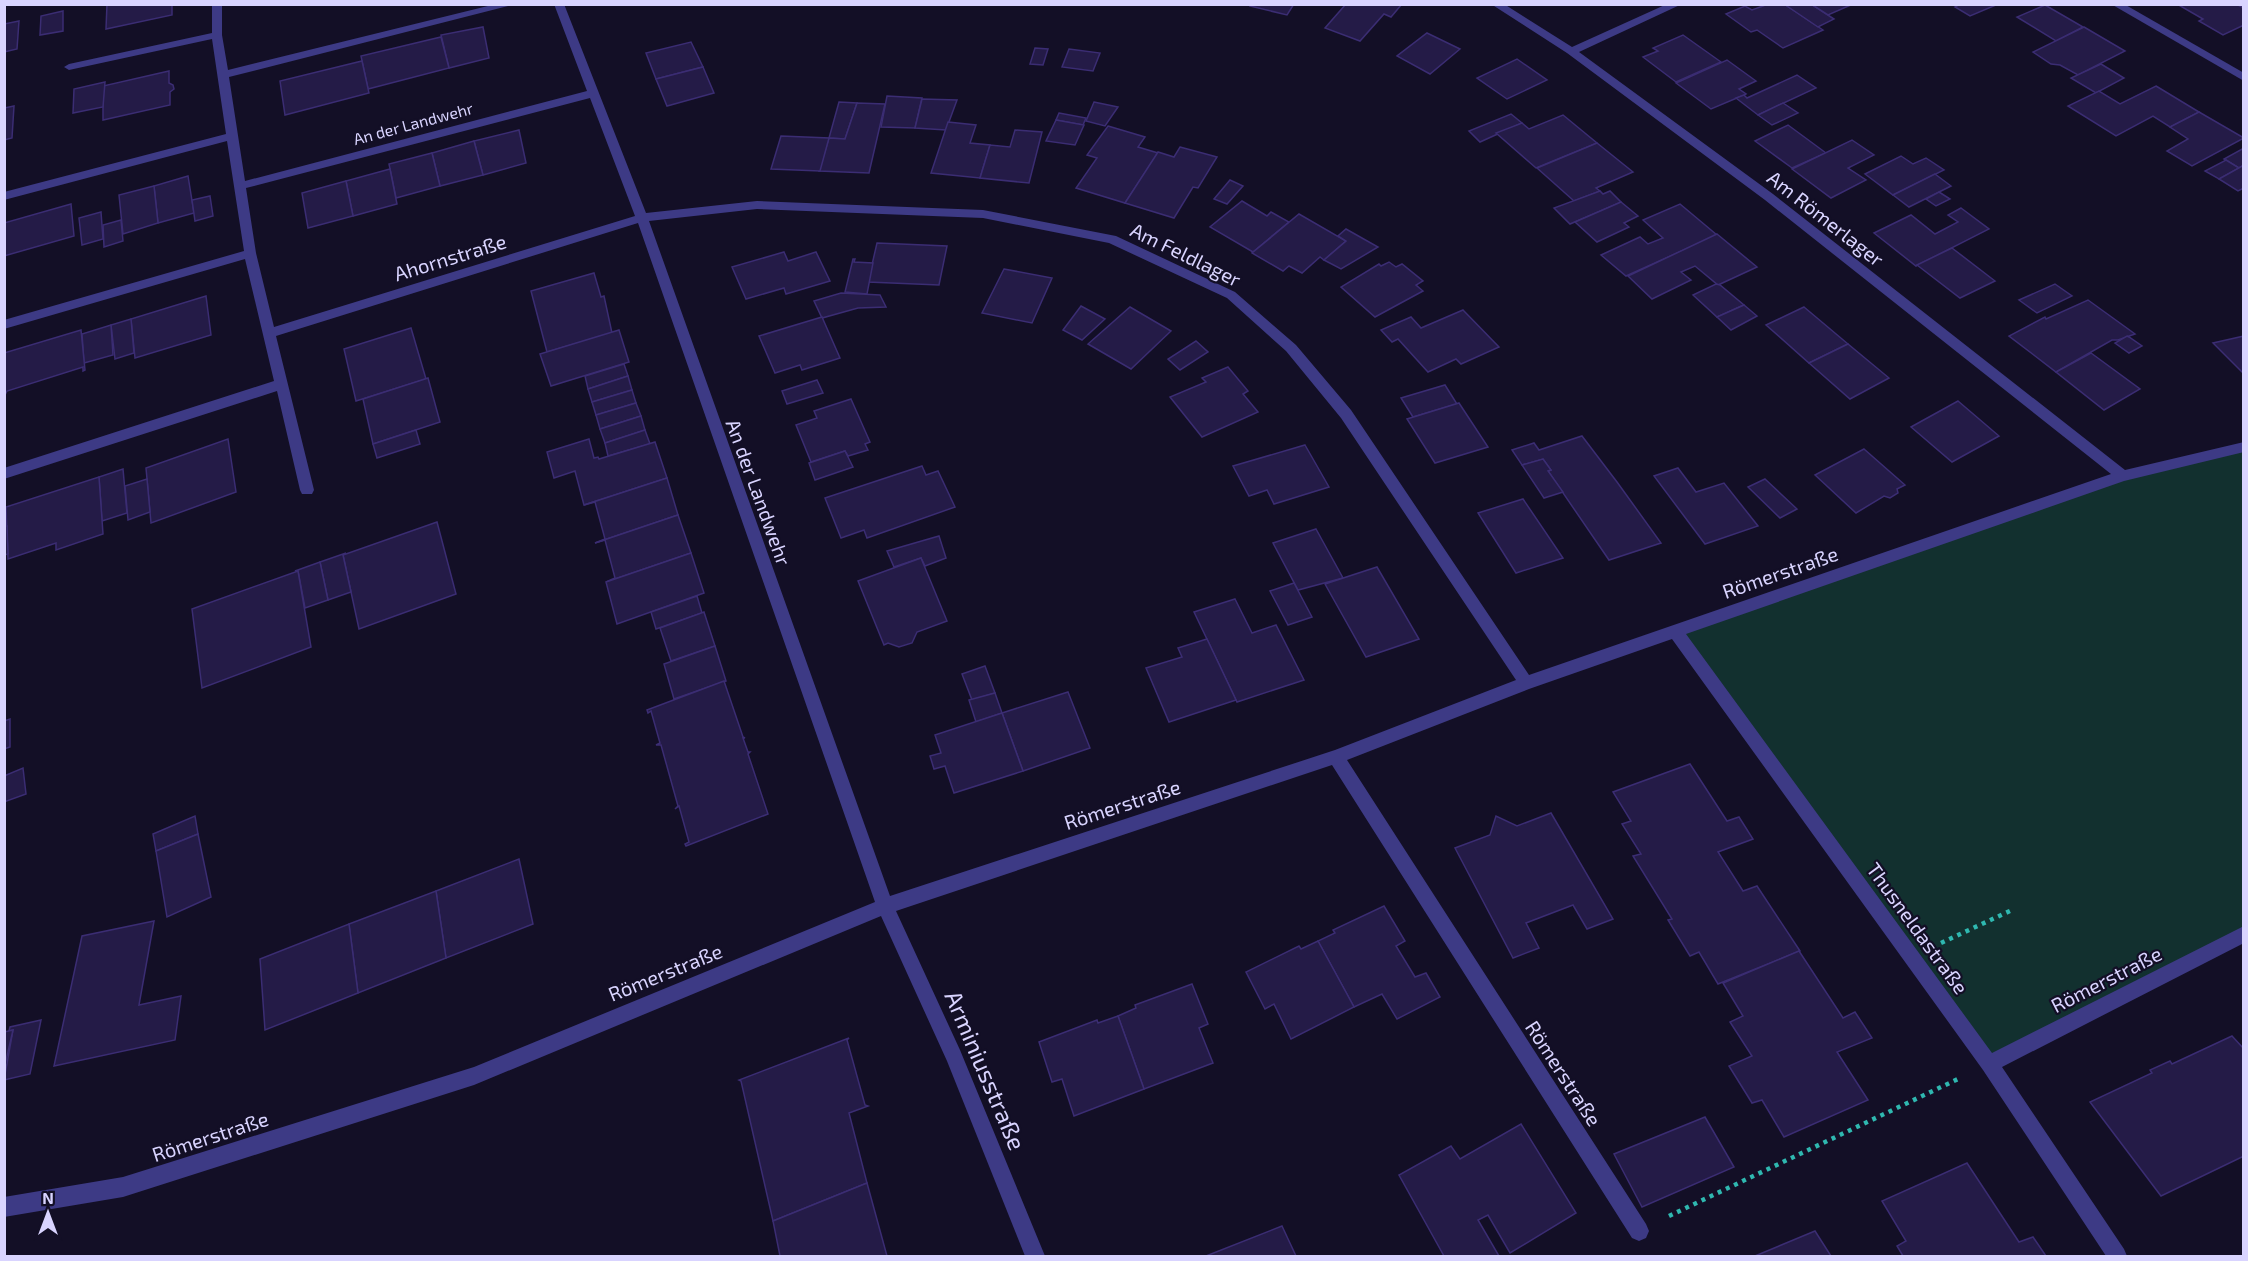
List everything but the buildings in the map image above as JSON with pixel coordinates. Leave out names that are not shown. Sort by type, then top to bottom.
[{"type":"street","points":[[217,4],[217,35],[222,75],[250,253],[307,490]]},
{"type":"street","points":[[222,75],[511,4]]},
{"type":"street","name":"An der Landwehr","points":[[560,4],[642,219],[885,906]]},
{"type":"street","name":"Am Römerlager","points":[[1496,4],[1571,51],[1769,197],[2123,476]]},
{"type":"street","points":[[1571,51],[1677,4]]},
{"type":"street","points":[[2116,4],[2244,78]]},
{"type":"street","points":[[69,67],[217,35]]},
{"type":"street","name":"An der Landwehr","points":[[239,186],[594,93]]},
{"type":"street","points":[[4,196],[232,136]]},
{"type":"street","name":"Am Feldlager","points":[[642,219],[757,205],[983,214],[1112,239],[1231,295],[1291,348],[1346,414],[1526,683]]},
{"type":"street","name":"Ahornstraße","points":[[270,333],[642,219]]},
{"type":"street","points":[[4,325],[250,253]]},
{"type":"street","points":[[4,474],[282,384]]},
{"type":"street","name":"Römerstraße","points":[[4,1207],[123,1187],[474,1076],[885,906],[1336,757],[1526,683],[2123,476],[2244,447]]},
{"type":"street","name":"Thusneldastraße","points":[[1676,632],[1913,956],[1989,1064],[2117,1257]]},
{"type":"street","name":"Römerstraße","points":[[1336,757],[1639,1231]]},
{"type":"street","name":"Arminiusstraße","points":[[885,906],[954,1056],[1035,1257]]},
{"type":"street","name":"Römerstraße","points":[[1989,1064],[2244,934]]},
{"type":"path","points":[[1913,956],[2012,910]]},
{"type":"path","points":[[1639,1231],[1989,1064]]},
{"type":"green space","points":[[2243,447],[2243,934],[1989,1064],[1676,632],[2123,476]]}]
